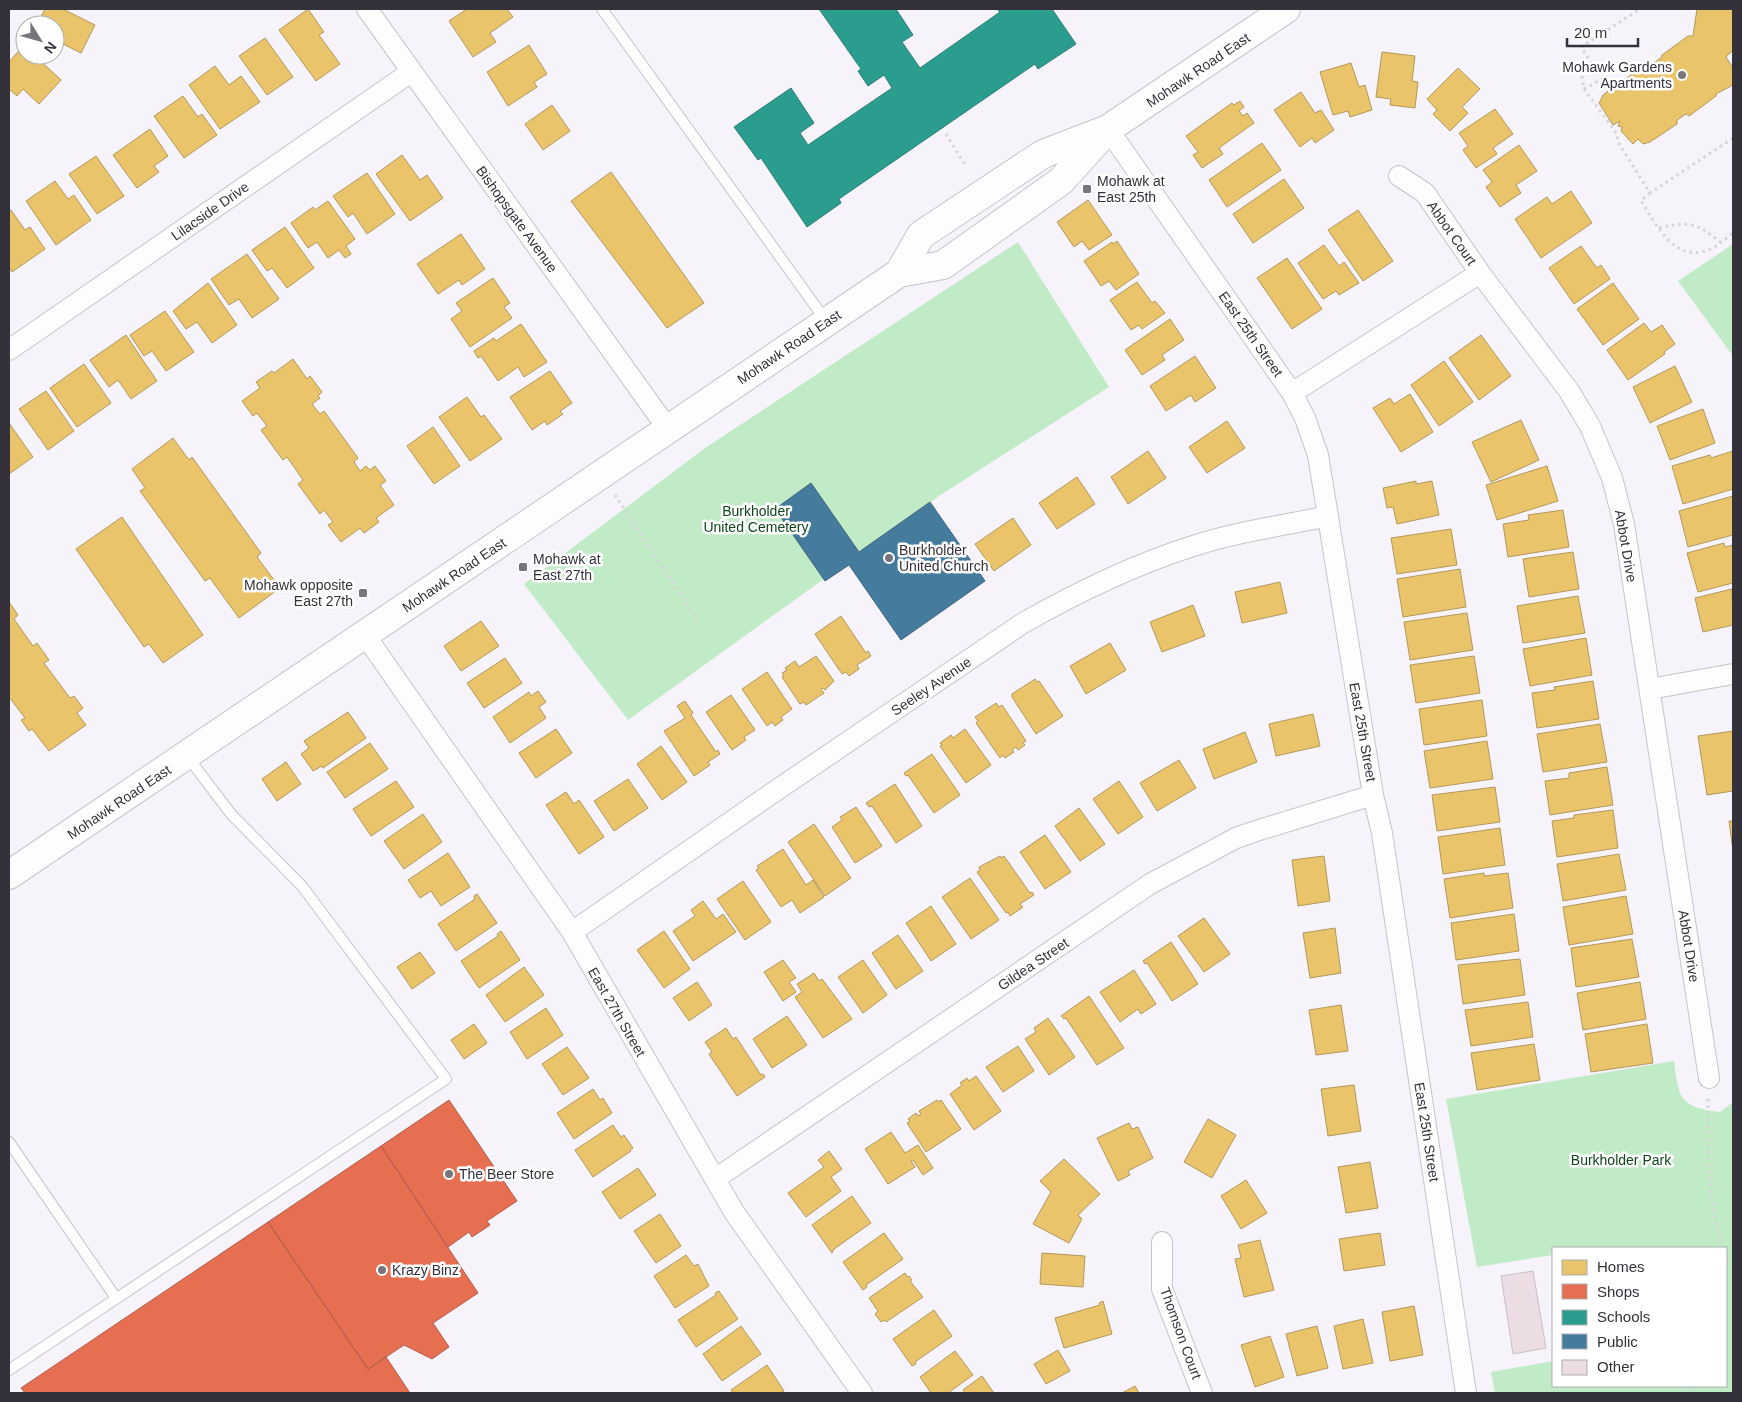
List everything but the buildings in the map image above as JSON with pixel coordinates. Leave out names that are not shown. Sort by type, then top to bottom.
[{"type":"main road","name":"Mohawk Road East","points":[[899,274],[921,235],[1043,154],[1108,129],[1286,9]]},
{"type":"main road","name":"Mohawk Road East","points":[[9,875],[899,274],[943,266],[1061,182],[1108,129]]},
{"type":"street","name":"Bishopsgate Avenue","points":[[367,9],[668,429]]},
{"type":"street","name":"Lilacside Drive","points":[[9,350],[412,72]]},
{"type":"street","name":"East 25th Street","points":[[1108,129],[1292,393],[1305,418],[1318,455],[1374,795],[1382,833],[1466,1393]]},
{"type":"street","name":"Abbot Court","points":[[1399,176],[1425,194],[1480,273]]},
{"type":"street","points":[[1292,393],[1480,273]]},
{"type":"street","name":"Abbot Drive","points":[[1480,273],[1569,392],[1590,426],[1612,478],[1624,524],[1709,1078]]},
{"type":"street","name":"Seeley Avenue","points":[[572,932],[1023,623],[1064,600],[1140,565],[1192,546],[1328,516]]},
{"type":"street","name":"East 27th Street","points":[[365,635],[572,932],[734,1212],[862,1393]]},
{"type":"street","points":[[1650,689],[1733,674]]},
{"type":"street","name":"Gildea Street","points":[[714,1179],[1150,884],[1249,833],[1374,795]]},
{"type":"street","name":"Thomson Court","points":[[1162,1242],[1162,1288],[1202,1393]]},
{"type":"lane","points":[[602,9],[827,322]]},
{"type":"lane","points":[[9,1370],[446,1079],[302,886],[231,814],[187,756]]},
{"type":"lane","points":[[9,1142],[116,1298]]},
{"type":"path","points":[[1584,88],[1602,79],[1581,47],[1640,9]]},
{"type":"path","points":[[1582,76],[1584,88],[1617,134],[1618,142],[1650,193]]},
{"type":"path","points":[[946,134],[965,165]]},
{"type":"path","points":[[1732,139],[1650,193],[1641,202],[1675,248],[1690,252],[1710,249],[1733,233]]},
{"type":"path","points":[[1659,228],[1680,223],[1702,227],[1720,242]]},
{"type":"path","points":[[602,474],[700,624]]},
{"type":"path","points":[[1709,1078],[1708,1152],[1716,1229],[1722,1247]]},
{"type":"green space","name":"Burkholder United Cemetery","points":[[1018,242],[1109,387],[939,496],[628,720],[524,584],[705,448]]},
{"type":"green space","points":[[1733,244],[1733,356],[1678,281]]},
{"type":"green space","name":"Burkholder Park","points":[[1674,1061],[1680,1092],[1689,1103],[1706,1110],[1720,1112],[1733,1102],[1733,1393],[1495,1393],[1491,1372],[1552,1361],[1552,1387],[1727,1387],[1727,1247],[1552,1247],[1552,1255],[1477,1267],[1446,1099]]},
{"type":"place","name":"Mohawk Gardens Apartments","points":[[1682,75]]},
{"type":"place","name":"Mohawk at East 25th","points":[[1087,189]]},
{"type":"place","name":"Burkholder United Church","points":[[889,558]]},
{"type":"place","name":"Mohawk at East 27th","points":[[523,567]]},
{"type":"place","name":"Mohawk opposite East 27th","points":[[363,593]]},
{"type":"place","name":"The Beer Store","points":[[449,1174]]},
{"type":"place","name":"Krazy Binz","points":[[382,1270]]}]
